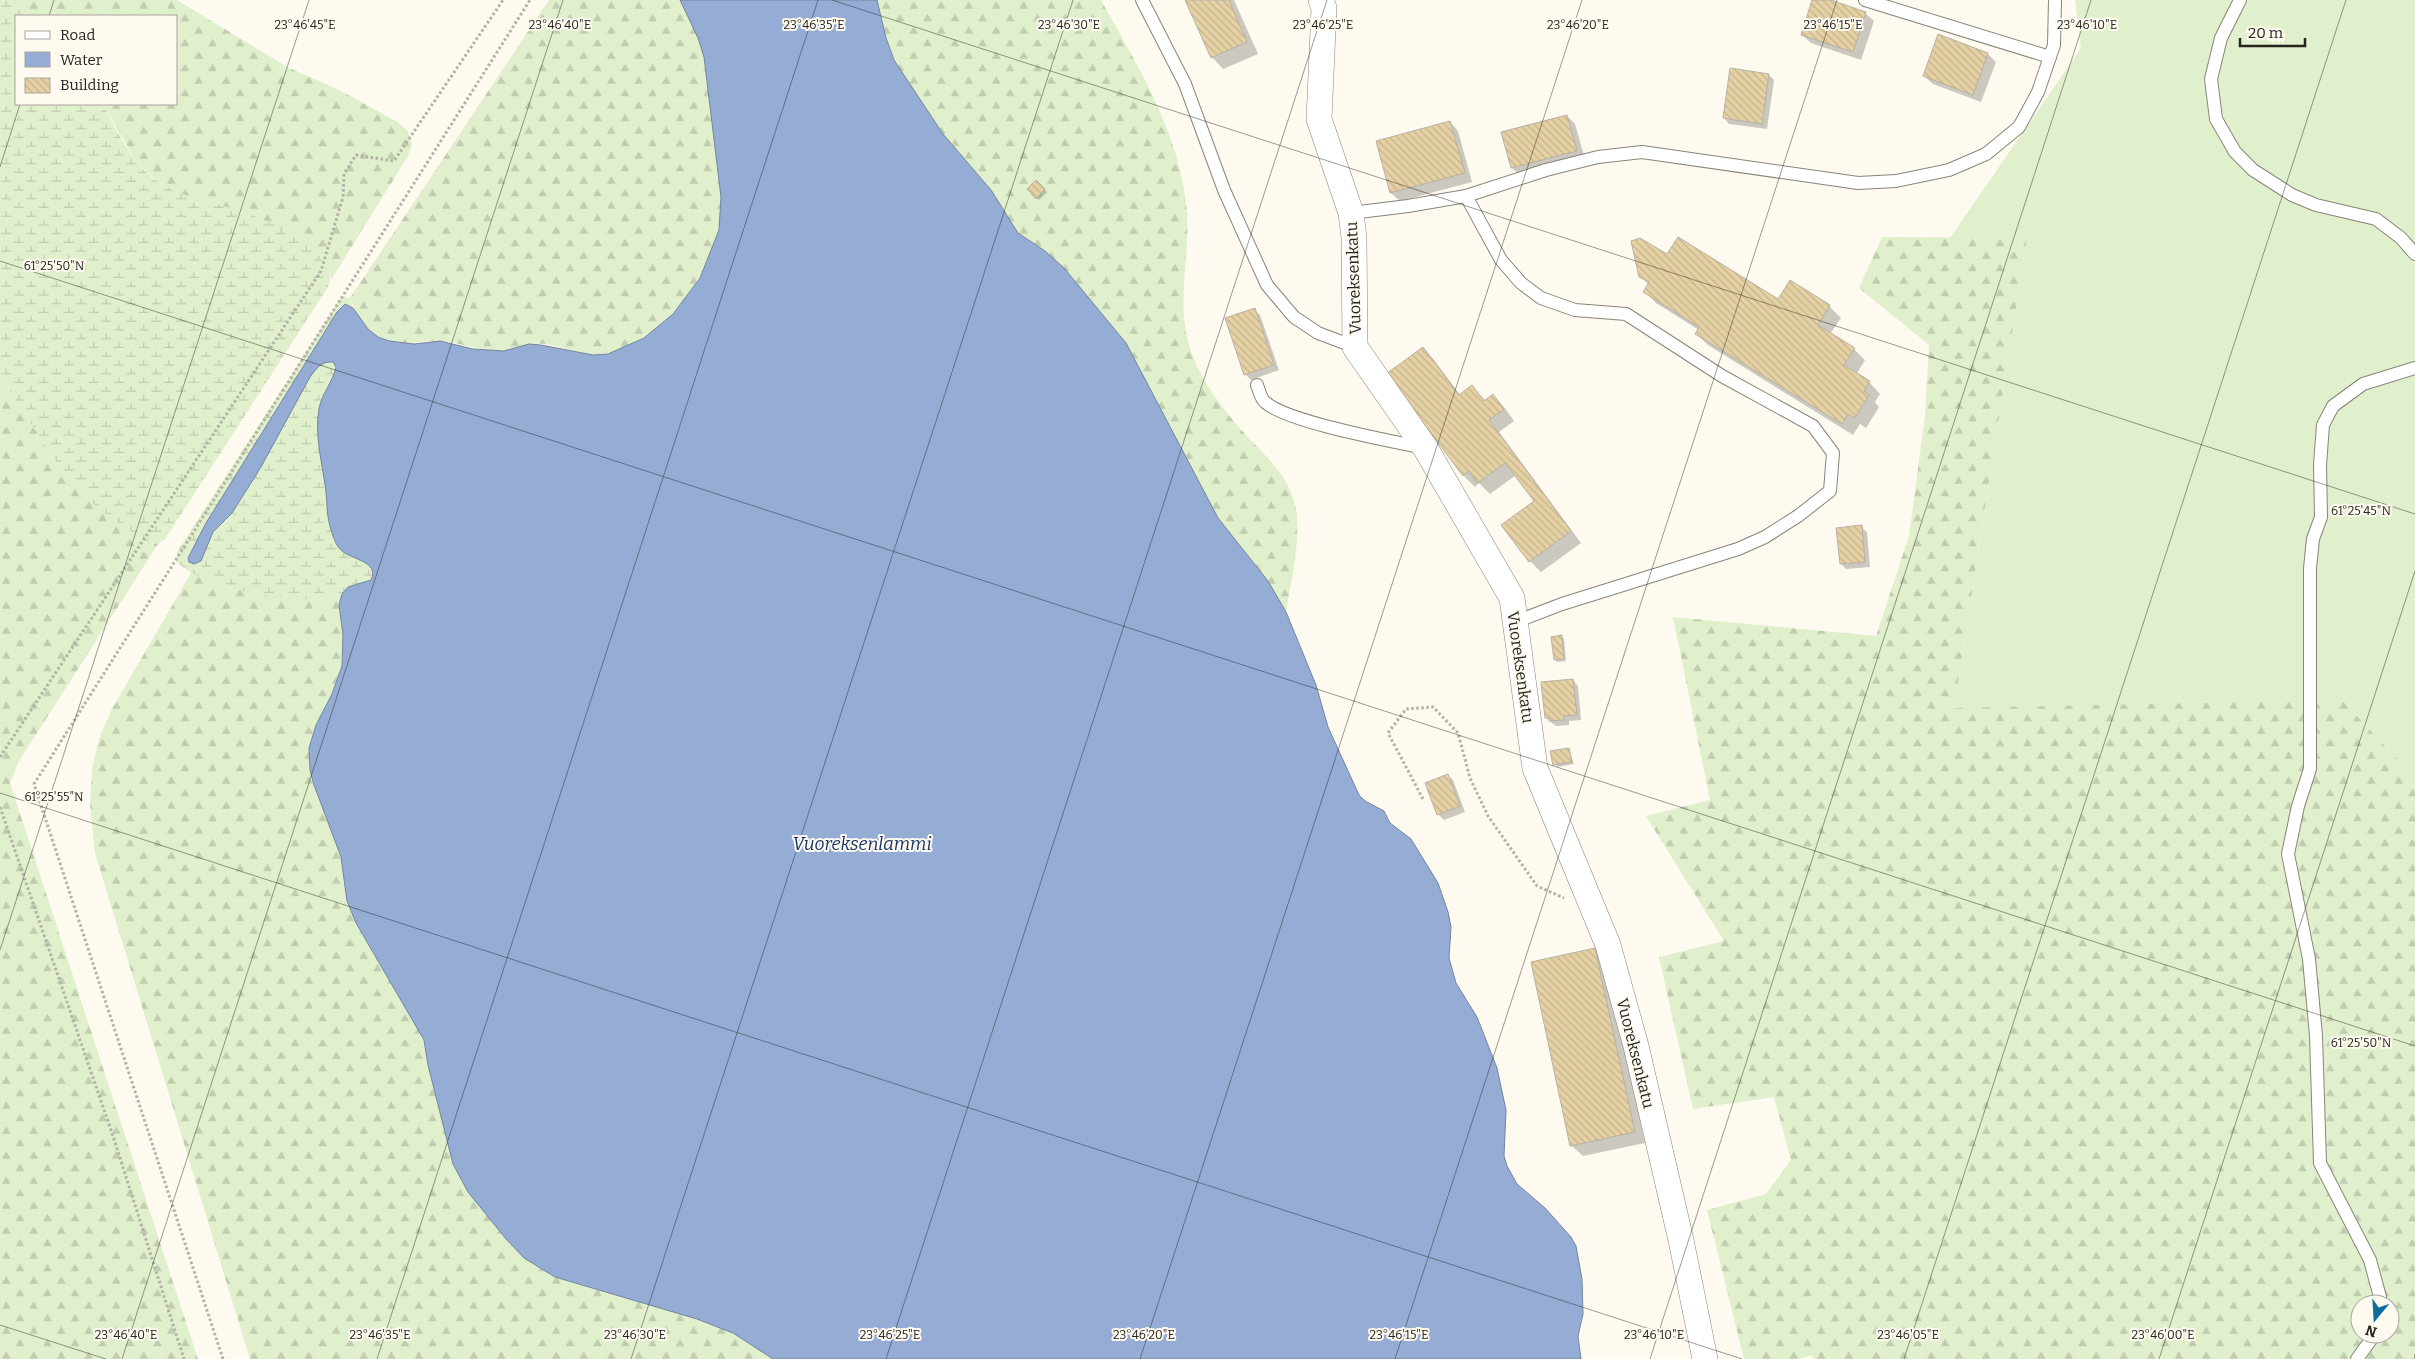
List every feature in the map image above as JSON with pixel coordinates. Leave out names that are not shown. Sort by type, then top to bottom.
[{"type":"street","name":"Vuoreksenkatu","points":[[1321,0],[1324,8],[1319,119],[1351,213],[1354,238],[1355,348],[1426,449],[1512,598],[1535,768],[1608,945],[1636,1046],[1682,1240],[1705,1359]]},
{"type":"lane","points":[[1142,0],[1185,84],[1224,190],[1267,285],[1294,317],[1318,333],[1355,348]]},
{"type":"lane","points":[[1865,0],[2050,57]]},
{"type":"lane","points":[[1351,213],[1466,196],[1546,170],[1590,159],[1642,152],[1858,183],[1896,181],[1949,170],[1986,154],[2019,127],[2038,92],[2054,45],[2055,0]]},
{"type":"lane","points":[[2240,0],[2221,38],[2211,79],[2216,119],[2235,152],[2253,170],[2292,195],[2316,205],[2376,219],[2401,238],[2415,254]]},
{"type":"lane","points":[[1466,196],[1501,260],[1521,283],[1541,298],[1575,310],[1626,314],[1722,376],[1813,426],[1833,453],[1830,491],[1798,516],[1765,537],[1705,560],[1562,604],[1515,622]]},
{"type":"lane","points":[[2378,1294],[2370,1260],[2320,1163],[2316,1036],[2309,958],[2288,854],[2298,806],[2310,769],[2310,568],[2314,539],[2321,517],[2320,464],[2323,425],[2333,406],[2363,384],[2415,368]]},
{"type":"lane","points":[[1257,385],[1264,402],[1276,410],[1298,418],[1426,449]]},
{"type":"lane","points":[[2357,1359],[2368,1344]]},
{"type":"path","points":[[0,757],[321,271],[343,197],[344,174],[356,155],[394,161],[503,0]]},
{"type":"path","points":[[223,1359],[34,784],[530,0]]},
{"type":"path","points":[[1423,799],[1388,732],[1406,709],[1433,707],[1458,732],[1470,778],[1488,816],[1536,886],[1595,910]]},
{"type":"path","points":[[0,807],[113,1136],[184,1359]]},
{"type":"green space","points":[[0,0],[24,0],[30,15],[15,15],[15,105],[104,105],[132,155],[157,181],[179,193],[263,219],[292,234],[316,252],[326,266],[330,280],[328,287],[165,539],[158,544],[150,543],[137,536],[93,504],[59,466],[9,390],[0,380]]},
{"type":"green space","points":[[24,0],[177,0],[287,67],[337,89],[396,121],[408,131],[412,145],[408,156],[331,280],[330,272],[221,205],[174,192],[156,180],[136,161],[104,105],[178,105],[178,15],[30,15]]},
{"type":"green space","points":[[549,0],[680,0],[698,38],[704,57],[721,192],[721,221],[714,248],[706,266],[683,300],[655,330],[639,341],[608,353],[584,353],[542,344],[530,344],[504,351],[496,351],[441,341],[402,343],[386,341],[368,330],[350,298]]},
{"type":"green space","points":[[877,0],[1101,0],[1156,102],[1167,128],[1183,183],[1187,212],[1184,309],[1185,325],[1191,352],[1201,374],[1215,396],[1237,425],[1275,467],[1290,490],[1295,503],[1297,542],[1286,612],[1268,581],[1218,518],[1189,466],[1045,251],[1018,233],[991,191],[943,134],[894,60],[886,38]]},
{"type":"green space","points":[[2075,0],[2415,0],[2415,778],[2342,700],[1954,709],[2027,238],[1950,238],[2081,48]]},
{"type":"green space","points":[[1882,237],[2027,238],[1954,708],[2342,700],[2415,778],[2415,1359],[1814,1359],[1812,1355],[1799,1359],[1744,1359],[1707,1210],[1766,1194],[1791,1160],[1774,1097],[1693,1109],[1659,957],[1724,941],[1646,816],[1710,800],[1673,617],[1876,636],[1909,536],[1925,416],[1929,345],[1859,288]]},
{"type":"green space","points":[[342,296],[350,298],[353,308],[349,305],[206,523],[188,558],[201,561],[213,532],[232,513],[261,467],[310,377],[320,365],[333,362],[336,367],[335,373],[324,391],[317,421],[349,556],[361,560],[373,569],[371,580],[348,587],[342,594],[317,599],[273,597],[233,589],[191,573],[176,562],[177,552]]},
{"type":"green space","points":[[0,380],[9,390],[59,466],[93,504],[150,543],[158,544],[19,761],[10,783],[198,1359],[0,1359]]},
{"type":"green space","points":[[191,573],[233,589],[317,599],[342,594],[339,605],[343,635],[342,666],[332,694],[316,725],[309,748],[314,785],[341,857],[347,901],[356,923],[420,1029],[428,1065],[506,1239],[524,1258],[555,1277],[697,1319],[733,1333],[773,1359],[250,1359],[95,853],[90,804],[92,770],[99,739],[112,709]]},
{"type":"water","name":"Vuoreksenlammi","points":[[680,0],[877,0],[886,38],[894,60],[943,134],[991,190],[1018,233],[1045,251],[1064,268],[1126,343],[1218,518],[1268,581],[1286,612],[1316,685],[1328,727],[1359,795],[1365,801],[1384,811],[1390,823],[1411,839],[1438,883],[1451,927],[1449,958],[1456,983],[1477,1017],[1497,1068],[1506,1110],[1504,1156],[1507,1166],[1517,1184],[1545,1208],[1571,1237],[1576,1246],[1582,1279],[1583,1314],[1578,1336],[1581,1359],[773,1359],[733,1333],[697,1319],[555,1277],[524,1258],[468,1192],[453,1164],[428,1065],[424,1040],[356,923],[347,901],[341,857],[310,770],[309,748],[316,725],[332,694],[342,666],[343,635],[339,605],[342,594],[348,587],[371,580],[373,574],[372,569],[368,565],[339,548],[331,530],[327,511],[318,440],[318,419],[320,403],[336,367],[333,362],[322,364],[310,377],[261,467],[232,513],[213,532],[201,561],[194,564],[189,562],[188,558],[206,523],[337,312],[345,304],[353,308],[368,329],[378,337],[389,341],[414,344],[440,341],[473,349],[504,351],[529,344],[593,355],[608,354],[644,338],[673,314],[700,278],[719,230],[721,197],[704,57],[698,38]]},
{"type":"building","points":[[1185,0],[1229,0],[1247,42],[1211,58]]},
{"type":"building","points":[[1812,0],[1831,0],[1866,12],[1853,52],[1801,35]]},
{"type":"building","points":[[1938,34],[1988,53],[1973,95],[1923,76]]},
{"type":"building","points":[[1730,68],[1769,74],[1762,124],[1723,118]]},
{"type":"building","points":[[1567,115],[1577,151],[1511,168],[1501,132]]},
{"type":"building","points":[[1450,121],[1465,173],[1390,193],[1376,141]]},
{"type":"building","points":[[1036,180],[1045,189],[1036,199],[1027,189]]},
{"type":"building","points":[[1678,237],[1778,299],[1790,280],[1830,305],[1818,325],[1855,348],[1844,365],[1870,381],[1864,391],[1869,395],[1855,418],[1848,414],[1842,424],[1695,334],[1699,327],[1643,292],[1649,282],[1639,277],[1631,241],[1640,238],[1667,254]]},
{"type":"building","points":[[1255,308],[1274,365],[1244,375],[1225,318]]},
{"type":"building","points":[[1423,347],[1459,395],[1472,385],[1484,401],[1493,394],[1504,409],[1489,420],[1571,531],[1529,562],[1501,525],[1534,501],[1505,463],[1478,483],[1469,471],[1463,476],[1386,374]]},
{"type":"building","points":[[1862,525],[1865,562],[1840,564],[1836,528]]},
{"type":"building","points":[[1562,635],[1564,659],[1554,660],[1551,637]]},
{"type":"building","points":[[1573,679],[1577,715],[1564,716],[1564,720],[1549,721],[1549,718],[1545,718],[1541,682]]},
{"type":"building","points":[[1569,748],[1572,762],[1553,765],[1550,751]]},
{"type":"building","points":[[1448,774],[1460,806],[1437,815],[1425,783]]},
{"type":"building","points":[[1595,948],[1635,1132],[1570,1146],[1531,962]]}]
